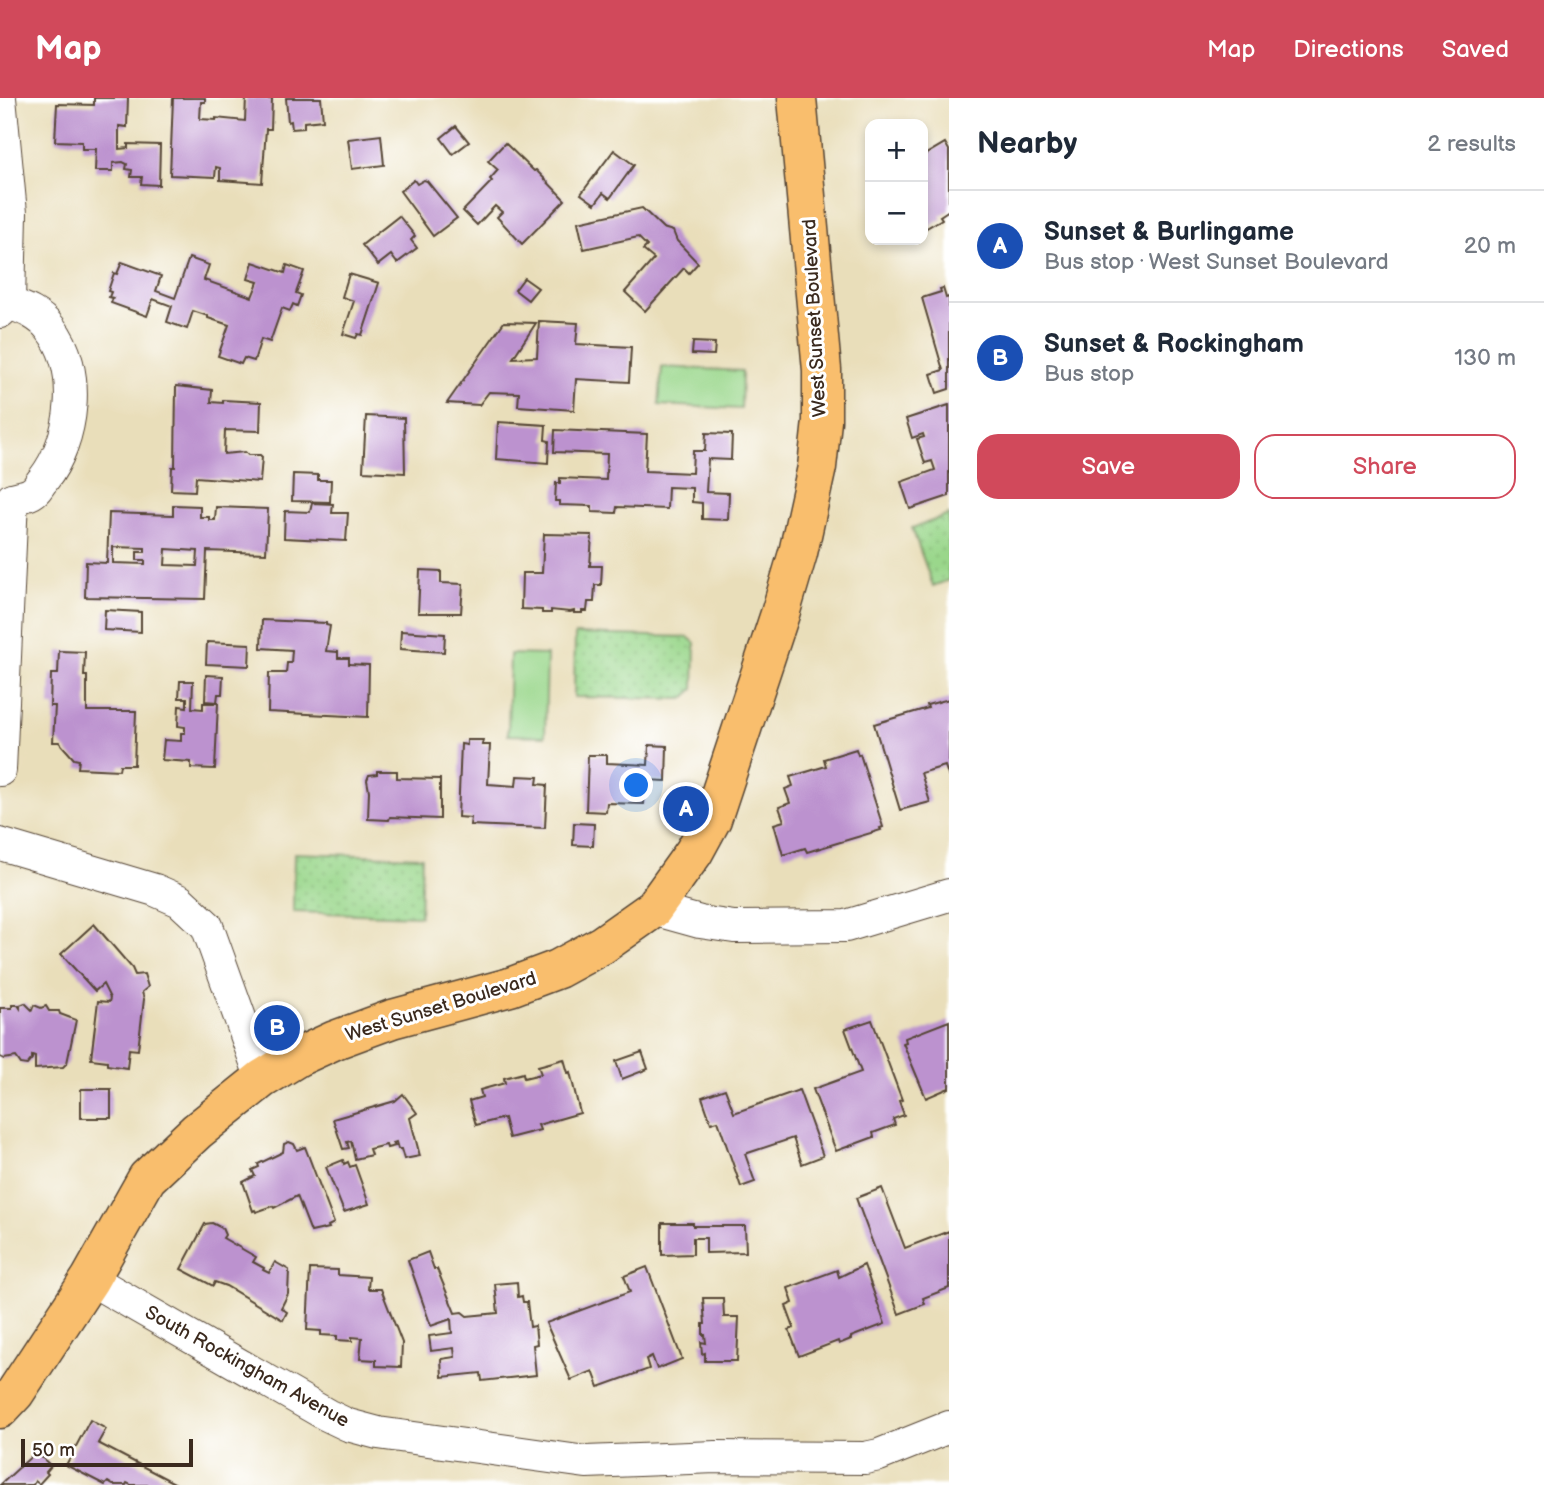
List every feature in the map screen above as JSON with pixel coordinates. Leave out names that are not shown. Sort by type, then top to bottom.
[{"type":"main road","name":"West Sunset Boulevard","points":[[0,1409],[15,1393],[90,1279],[148,1178],[197,1131],[262,1079],[298,1057],[335,1040],[393,1019],[510,987],[558,969],[602,945],[653,909],[694,852],[712,819],[798,553],[817,467],[822,421],[822,370],[797,98]]},
{"type":"street","points":[[0,98],[11,213],[5,307],[36,313],[51,329],[67,362],[70,401],[65,436],[54,465],[34,492],[6,494],[0,770]]},
{"type":"street","points":[[0,844],[155,890],[180,901],[206,926],[262,1079]]},
{"type":"street","points":[[653,909],[700,922],[734,927],[846,926],[949,895]]},
{"type":"street","name":"South Rockingham Avenue","points":[[90,1279],[327,1415],[348,1425],[378,1433],[586,1462],[716,1457],[865,1458],[949,1427]]},
{"type":"green space","points":[[662,367],[742,371],[741,409],[659,405]]},
{"type":"green space","points":[[949,515],[949,580],[933,586],[912,528]]},
{"type":"green space","points":[[575,634],[688,637],[695,643],[694,689],[683,699],[574,697]]},
{"type":"green space","points":[[510,654],[547,655],[545,736],[508,735]]},
{"type":"green space","points":[[294,853],[422,857],[420,916],[293,912]]},
{"type":"building","points":[[94,98],[128,98],[127,127],[119,126],[119,149],[128,148],[128,144],[160,145],[159,185],[141,184],[142,177],[131,177],[132,170],[126,169],[127,164],[123,162],[113,163],[113,171],[95,171],[96,149],[82,149],[82,142],[55,141],[57,104],[94,105]]},
{"type":"building","points":[[173,98],[205,98],[205,102],[201,102],[200,119],[245,121],[246,98],[272,99],[271,129],[266,129],[262,183],[220,180],[220,168],[216,167],[215,177],[170,175]]},
{"type":"building","points":[[286,98],[321,98],[323,120],[304,122],[304,128],[292,129],[291,121],[288,122]]},
{"type":"building","points":[[456,126],[469,142],[453,154],[441,138]]},
{"type":"building","points":[[381,135],[384,165],[352,169],[348,139]]},
{"type":"building","points":[[505,143],[565,200],[522,244],[497,217],[502,212],[495,206],[477,225],[463,211],[492,181],[490,179],[498,170],[488,161]]},
{"type":"building","points":[[945,143],[949,150],[949,210],[940,216],[942,219],[928,227],[928,182],[928,153]]},
{"type":"building","points":[[614,150],[634,165],[610,198],[603,193],[595,204],[581,194]]},
{"type":"building","points":[[414,180],[417,184],[427,181],[457,218],[433,236],[400,191]]},
{"type":"building","points":[[642,208],[663,228],[673,231],[677,241],[698,263],[689,273],[684,268],[645,311],[625,292],[654,259],[643,250],[647,246],[638,237],[584,249],[578,222]]},
{"type":"building","points":[[399,216],[415,236],[411,240],[417,248],[397,263],[391,255],[378,265],[362,245]]},
{"type":"building","points":[[189,258],[209,265],[204,280],[252,297],[258,282],[248,279],[253,262],[285,273],[287,265],[304,271],[296,293],[301,295],[297,306],[293,304],[290,311],[282,308],[270,342],[261,339],[254,361],[244,358],[241,364],[218,356],[229,325],[208,316],[193,311],[187,329],[167,322],[172,306],[153,299],[147,316],[111,303],[113,298],[109,297],[111,292],[108,291],[114,273],[117,274],[122,262],[161,276],[156,291],[175,298]]},
{"type":"building","points":[[349,274],[379,283],[362,335],[358,334],[356,338],[343,334],[354,301],[342,297]]},
{"type":"building","points":[[524,278],[538,288],[528,300],[515,290]]},
{"type":"building","points":[[943,288],[946,298],[949,297],[949,389],[937,393],[931,374],[943,370],[922,298],[941,292],[940,289]]},
{"type":"building","points":[[539,321],[578,323],[576,344],[631,347],[629,382],[576,379],[574,410],[518,406],[519,393],[489,392],[479,405],[447,403],[504,322],[536,323],[513,358],[537,357]]},
{"type":"building","points":[[693,342],[715,343],[714,355],[692,354]]},
{"type":"building","points":[[176,386],[212,390],[211,402],[261,402],[260,431],[225,430],[224,454],[245,452],[248,455],[260,455],[260,482],[196,477],[195,491],[171,490],[172,467],[175,467]]},
{"type":"building","points":[[949,405],[949,496],[910,509],[901,482],[935,470],[932,461],[925,463],[917,439],[924,437],[923,434],[912,438],[906,419]]},
{"type":"building","points":[[366,416],[404,418],[405,473],[363,471]]},
{"type":"building","points":[[498,422],[546,425],[545,440],[549,441],[548,463],[496,459]]},
{"type":"building","points":[[555,430],[647,434],[645,471],[692,473],[693,451],[705,451],[706,433],[732,434],[731,460],[708,459],[706,492],[729,493],[728,520],[702,519],[702,503],[692,502],[692,488],[668,487],[667,509],[617,507],[616,513],[592,512],[592,506],[559,505],[559,501],[555,501],[556,483],[560,483],[560,478],[606,480],[607,454],[554,452]]},
{"type":"building","points":[[293,474],[318,475],[318,480],[331,480],[330,502],[292,501]]},
{"type":"building","points":[[312,503],[333,504],[332,513],[348,513],[346,541],[284,538],[285,511],[310,512]]},
{"type":"building","points":[[173,505],[200,506],[200,517],[209,517],[209,520],[215,520],[216,507],[268,509],[266,553],[207,551],[205,599],[85,597],[86,562],[107,563],[109,513],[173,515]],"holes":[[[113,547],[145,548],[145,552],[137,552],[137,560],[145,560],[145,564],[113,563]],[[166,549],[198,551],[197,566],[165,565]]]},
{"type":"building","points":[[544,534],[592,535],[590,566],[602,566],[601,585],[595,585],[594,602],[588,602],[587,611],[574,613],[551,610],[551,613],[542,613],[542,610],[521,609],[522,573],[542,573]]},
{"type":"building","points":[[420,570],[441,571],[441,583],[463,584],[461,613],[418,613]]},
{"type":"building","points":[[105,610],[141,612],[141,632],[104,630]]},
{"type":"building","points":[[262,620],[326,623],[330,626],[326,651],[338,652],[338,658],[349,658],[349,664],[369,665],[368,717],[268,712],[269,673],[286,673],[287,663],[291,663],[292,650],[261,648]]},
{"type":"building","points":[[401,631],[445,634],[444,652],[400,649]]},
{"type":"building","points":[[207,642],[250,644],[249,666],[206,664]]},
{"type":"building","points":[[59,651],[85,652],[87,711],[136,711],[134,765],[120,765],[119,770],[78,768],[79,760],[74,759],[59,742],[53,742],[55,706],[50,706],[51,674],[58,674]]},
{"type":"building","points":[[206,675],[223,676],[222,694],[218,694],[217,702],[205,701]]},
{"type":"building","points":[[180,681],[193,681],[192,708],[203,709],[203,703],[218,703],[215,769],[191,768],[191,762],[162,760],[164,740],[181,741],[181,733],[185,733],[185,727],[178,726],[179,706],[187,707],[187,698],[179,698]]},
{"type":"building","points":[[949,699],[949,778],[945,766],[921,773],[930,802],[900,810],[874,724]]},
{"type":"building","points":[[467,740],[483,740],[482,745],[490,745],[488,784],[516,786],[517,776],[538,777],[537,784],[547,785],[545,828],[470,825],[471,818],[458,817],[461,744],[467,745]]},
{"type":"building","points":[[649,745],[667,746],[666,781],[646,780],[644,804],[607,803],[606,812],[586,811],[588,755],[607,755],[607,763],[648,765]]},
{"type":"building","points":[[856,749],[858,755],[860,754],[883,827],[881,830],[807,852],[805,848],[783,855],[774,824],[784,821],[779,807],[790,803],[785,789],[793,786],[790,777],[826,766],[824,759]]},
{"type":"building","points":[[377,771],[397,771],[397,778],[440,779],[440,819],[368,819],[367,780],[369,775],[377,774]]},
{"type":"building","points":[[574,823],[594,824],[593,846],[573,845]]},
{"type":"building","points":[[94,924],[135,975],[144,974],[148,987],[142,992],[144,999],[138,1050],[129,1049],[127,1068],[91,1059],[98,1001],[109,1002],[110,998],[103,984],[95,991],[61,954]]},
{"type":"building","points":[[25,1003],[32,1010],[34,1005],[41,1008],[46,1006],[49,1011],[59,1011],[60,1014],[76,1020],[67,1063],[63,1067],[35,1069],[35,1057],[32,1056],[27,1065],[21,1064],[16,1057],[0,1057],[0,1008],[18,1005],[20,1008],[20,1005]]},
{"type":"building","points":[[872,1020],[902,1100],[899,1101],[904,1115],[893,1119],[895,1125],[873,1133],[874,1137],[836,1151],[813,1089],[861,1072],[845,1029]]},
{"type":"building","points":[[949,1021],[949,1088],[926,1098],[903,1043],[906,1042],[905,1038]]},
{"type":"building","points":[[642,1052],[648,1069],[622,1079],[616,1061]]},
{"type":"building","points":[[564,1059],[580,1113],[538,1125],[540,1130],[509,1138],[504,1118],[476,1125],[469,1101],[482,1097],[480,1090],[505,1083],[504,1078],[523,1073],[524,1078],[541,1074],[538,1066]]},
{"type":"building","points":[[81,1089],[111,1089],[111,1118],[81,1118]]},
{"type":"building","points":[[725,1089],[734,1113],[799,1090],[823,1156],[802,1164],[793,1138],[745,1154],[755,1182],[741,1187],[718,1121],[711,1123],[702,1097]]},
{"type":"building","points":[[403,1094],[417,1113],[410,1118],[420,1156],[404,1159],[396,1142],[393,1143],[395,1146],[369,1149],[371,1155],[355,1159],[351,1141],[347,1142],[349,1148],[343,1149],[333,1119],[395,1101]]},
{"type":"building","points":[[284,1144],[294,1144],[297,1150],[305,1147],[334,1223],[328,1226],[329,1228],[311,1232],[297,1196],[274,1208],[273,1206],[253,1211],[243,1182],[255,1176],[252,1170],[259,1167],[258,1164],[283,1152]]},
{"type":"building","points":[[343,1160],[344,1164],[348,1162],[350,1167],[355,1165],[369,1204],[344,1212],[326,1167]]},
{"type":"building","points":[[882,1188],[905,1248],[949,1231],[949,1288],[923,1298],[925,1304],[899,1314],[856,1198]]},
{"type":"building","points":[[212,1223],[222,1228],[225,1235],[223,1238],[256,1257],[253,1262],[264,1268],[263,1270],[269,1273],[275,1262],[289,1270],[288,1294],[281,1308],[287,1312],[283,1320],[226,1286],[215,1282],[213,1286],[181,1269],[205,1224]]},
{"type":"building","points":[[662,1223],[745,1226],[746,1252],[706,1253],[706,1238],[693,1238],[693,1254],[662,1255]]},
{"type":"building","points":[[428,1252],[455,1313],[462,1312],[467,1316],[498,1313],[495,1284],[517,1282],[518,1297],[522,1296],[523,1302],[527,1302],[530,1327],[535,1326],[537,1344],[533,1345],[536,1375],[482,1381],[481,1373],[442,1377],[441,1359],[455,1357],[454,1348],[431,1351],[429,1336],[452,1333],[451,1319],[431,1326],[408,1260]]},
{"type":"building","points":[[864,1265],[885,1324],[839,1344],[838,1341],[799,1356],[789,1330],[794,1328],[786,1306],[793,1303],[788,1288],[837,1270],[839,1277]]},
{"type":"building","points":[[647,1267],[682,1359],[657,1369],[652,1356],[646,1359],[649,1369],[599,1387],[593,1371],[571,1380],[546,1323],[630,1292],[624,1276]]},
{"type":"building","points":[[310,1269],[338,1270],[338,1275],[369,1277],[368,1289],[381,1289],[402,1343],[401,1367],[376,1366],[376,1360],[360,1359],[362,1338],[352,1337],[352,1341],[337,1340],[337,1336],[321,1335],[321,1331],[307,1330]]},
{"type":"building","points":[[703,1298],[723,1298],[724,1317],[739,1317],[737,1361],[705,1361],[701,1342],[706,1343],[703,1335]]},
{"type":"building","points":[[90,1420],[106,1429],[98,1443],[178,1485],[113,1485],[108,1482],[105,1485],[66,1465]]},
{"type":"building","points":[[36,1452],[51,1466],[39,1484],[35,1481],[33,1485],[0,1485]]},
{"type":"place","name":"Sunset & Burlingame","points":[[686,809]]},
{"type":"place","name":"Sunset & Rockingham","points":[[277,1028]]}]
